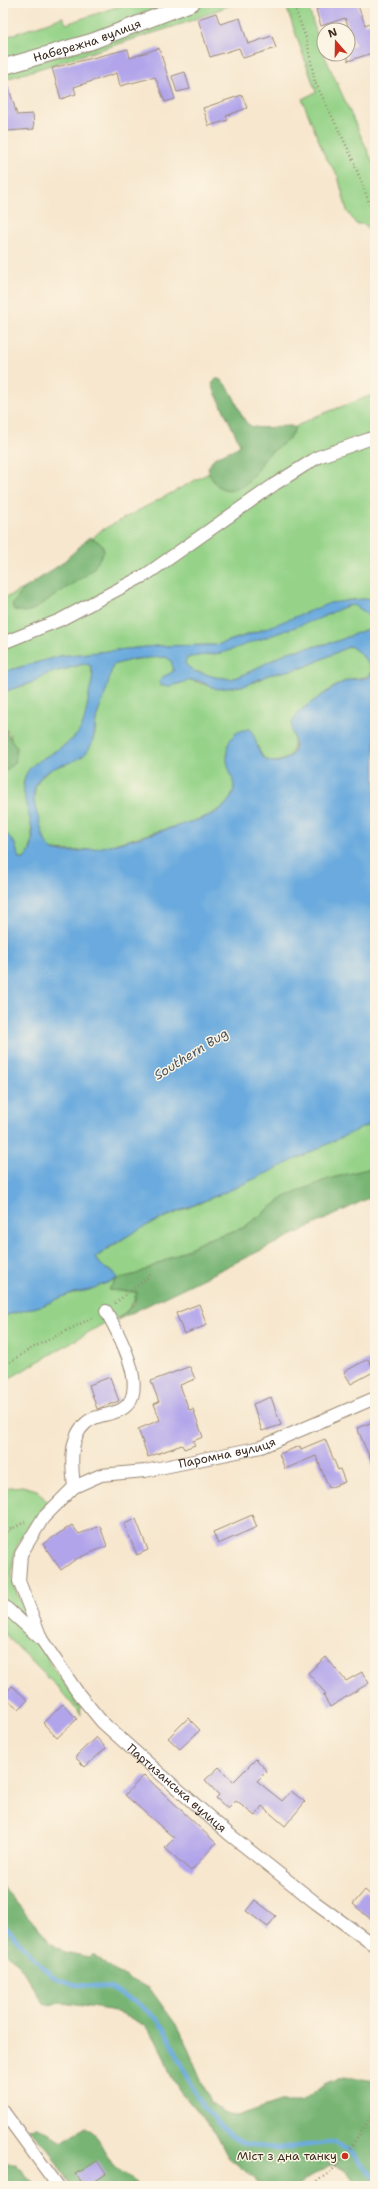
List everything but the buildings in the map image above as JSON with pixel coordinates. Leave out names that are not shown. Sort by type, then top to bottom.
[{"type":"street","name":"Набережна вулиця","points":[[3,67],[93,41],[192,3]]},
{"type":"street","points":[[3,643],[60,620],[147,574],[288,475],[318,457],[375,437]]},
{"type":"street","points":[[74,1487],[73,1454],[79,1432],[86,1423],[96,1417],[125,1408],[133,1396],[132,1371],[120,1336],[106,1311]]},
{"type":"street","name":"Паромна вулиця","points":[[42,1640],[19,1582],[21,1554],[43,1518],[74,1487],[101,1475],[145,1471],[261,1447],[375,1398]]},
{"type":"street","name":"Партизанська вулиця","points":[[3,1605],[42,1640],[78,1694],[102,1722],[229,1834],[316,1903],[375,1946]]},
{"type":"street","points":[[3,2111],[58,2186]]},
{"type":"path","points":[[293,3],[307,41],[315,82],[351,155],[375,218]]},
{"type":"path","points":[[3,1366],[34,1347],[106,1311],[152,1274]]},
{"type":"path","points":[[310,2186],[340,2163],[375,2111]]},
{"type":"green space","points":[[128,3],[179,3],[3,62],[3,38],[63,17],[66,24]]},
{"type":"green space","points":[[208,3],[235,3],[185,23],[3,80],[3,72],[95,46]]},
{"type":"green space","points":[[285,3],[307,3],[316,32],[316,62],[327,62],[375,167],[375,258],[373,235],[364,224],[356,224],[347,211],[338,176],[325,156],[302,99],[316,92]]},
{"type":"green space","points":[[216,379],[219,379],[225,384],[241,414],[249,425],[259,428],[291,426],[295,428],[287,441],[265,459],[249,481],[243,486],[230,490],[224,489],[214,482],[210,476],[208,468],[214,458],[238,447],[240,444],[212,384]]},
{"type":"green space","points":[[375,394],[375,599],[348,600],[217,645],[156,646],[60,656],[3,672],[3,599],[58,572],[100,531],[314,417]]},
{"type":"green space","points":[[90,537],[102,544],[104,552],[93,569],[33,610],[26,612],[14,610],[12,605],[24,589],[61,564]]},
{"type":"green space","points":[[353,605],[367,615],[372,625],[370,628],[335,642],[288,652],[241,676],[231,679],[215,677],[194,671],[185,664],[186,659],[190,657],[254,641],[321,617],[343,607]]},
{"type":"green space","points":[[350,646],[361,654],[372,669],[371,673],[364,677],[351,679],[341,683],[302,709],[297,714],[294,728],[294,747],[288,757],[271,762],[262,756],[258,746],[227,759],[234,780],[234,788],[232,796],[228,802],[216,812],[194,821],[100,848],[75,851],[53,850],[47,846],[36,813],[34,799],[35,788],[40,778],[56,766],[71,762],[95,734],[96,720],[113,665],[140,659],[166,657],[170,659],[174,666],[172,673],[163,677],[171,686],[191,680],[206,685],[255,682],[268,675],[305,667]]},
{"type":"green space","points":[[84,664],[90,665],[93,678],[84,725],[78,734],[68,743],[42,759],[23,782],[32,833],[29,852],[24,859],[19,859],[15,844],[6,833],[3,833],[3,772],[15,763],[10,734],[3,727],[3,692],[31,683],[47,674]]},
{"type":"green space","points":[[3,727],[17,748],[15,763],[3,772]]},
{"type":"green space","points":[[375,1122],[375,1167],[285,1197],[243,1228],[208,1239],[137,1274],[117,1279],[108,1290],[137,1292],[130,1307],[123,1315],[114,1320],[108,1321],[3,1382],[3,1316],[44,1305],[69,1294],[89,1290],[116,1279],[114,1272],[104,1268],[95,1258],[138,1229],[235,1188],[320,1146]]},
{"type":"green space","points":[[375,1167],[375,1195],[117,1320],[133,1305],[137,1292],[108,1290],[117,1279],[137,1274],[208,1239],[243,1228],[285,1197],[328,1179]]},
{"type":"green space","points":[[22,1486],[37,1490],[47,1502],[23,1534],[17,1548],[14,1556],[12,1571],[14,1587],[52,1667],[80,1704],[81,1715],[61,1691],[3,1632],[3,1488]]},
{"type":"green space","points":[[3,1887],[51,1943],[64,1952],[89,1957],[93,1955],[115,1971],[148,1988],[153,1993],[180,2030],[211,2103],[229,2115],[237,2116],[281,2101],[302,2101],[325,2084],[344,2076],[375,2081],[375,2186],[357,2186],[346,2171],[334,2165],[329,2165],[296,2186],[259,2186],[255,2179],[228,2157],[216,2134],[181,2092],[172,2078],[157,2041],[145,2026],[123,2014],[110,2010],[63,2003],[46,2005],[42,2003],[22,1969],[3,1950]]},
{"type":"green space","points":[[86,2127],[94,2133],[114,2167],[140,2186],[70,2186],[49,2150],[28,2129],[38,2128],[63,2141]]},
{"type":"green space","points":[[7,2164],[16,2164],[38,2186],[3,2186],[3,2167]]},
{"type":"water","name":"Southern Bug","points":[[371,598],[375,599],[375,1122],[237,1187],[146,1226],[129,1235],[95,1258],[104,1268],[114,1272],[117,1279],[89,1290],[69,1294],[44,1305],[3,1316],[3,833],[6,833],[15,844],[19,859],[24,859],[31,849],[33,838],[24,791],[24,779],[29,769],[33,765],[75,737],[79,731],[85,717],[93,673],[90,665],[84,664],[47,674],[31,683],[3,692],[3,672],[60,656],[156,646],[217,645],[254,633],[330,603]],"holes":[[[353,605],[367,615],[372,625],[370,628],[335,642],[288,652],[241,676],[231,679],[215,677],[194,671],[185,664],[186,659],[190,657],[222,653],[318,619],[346,606]],[[350,646],[361,654],[372,669],[371,674],[366,678],[351,679],[340,684],[310,703],[299,712],[292,724],[295,745],[291,755],[282,761],[272,762],[263,757],[250,729],[235,734],[229,742],[227,752],[234,788],[233,794],[227,803],[219,810],[194,821],[144,836],[82,851],[65,852],[53,850],[47,845],[35,806],[35,788],[39,779],[45,773],[76,760],[84,755],[89,749],[93,738],[97,716],[113,665],[134,659],[166,657],[171,661],[174,671],[163,677],[159,682],[161,686],[171,686],[191,680],[199,681],[217,689],[244,686],[268,675],[305,667]]]},
{"type":"waterway","points":[[3,1924],[42,1967],[54,1977],[70,1984],[110,1988],[140,2005],[158,2020],[168,2036],[202,2105],[232,2137],[243,2143],[264,2147],[282,2148],[335,2142],[350,2151],[375,2179]]},
{"type":"place","name":"Міст з дна танку","points":[[345,2156]]}]
